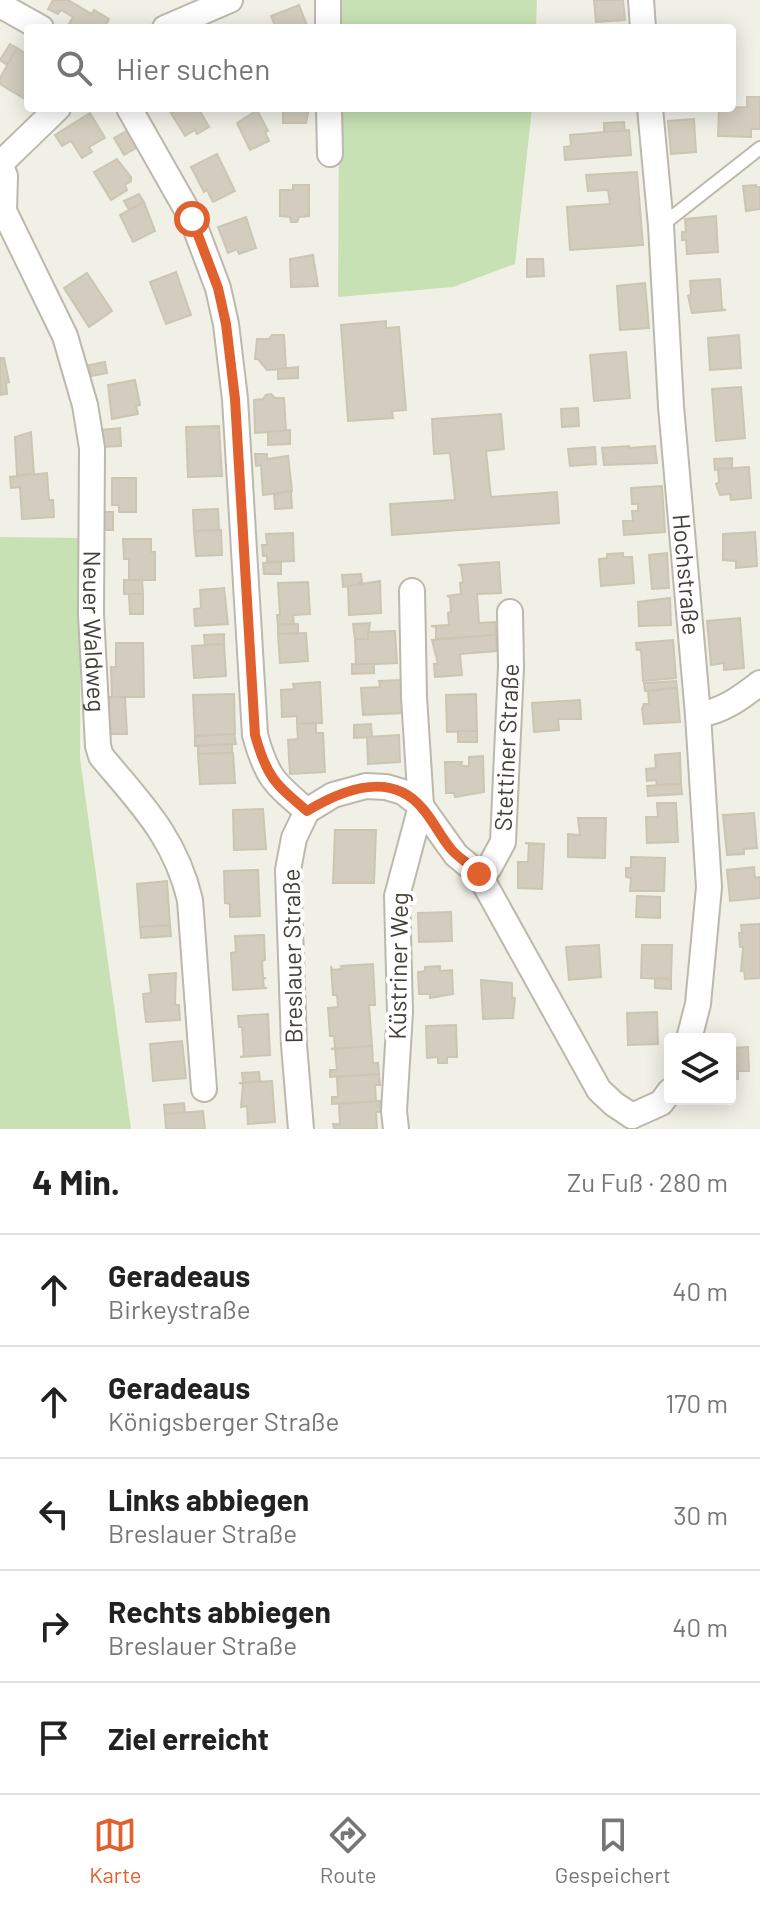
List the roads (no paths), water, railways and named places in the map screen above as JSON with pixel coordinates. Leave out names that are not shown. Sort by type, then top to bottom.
[{"type":"street","points":[[174,24],[230,0]]},
{"type":"street","points":[[328,0],[328,24]]},
{"type":"street","points":[[641,0],[643,24]]},
{"type":"street","points":[[0,5],[34,24]]},
{"type":"street","points":[[0,164],[54,112]]},
{"type":"street","points":[[131,112],[192,219],[218,288],[226,324],[235,399],[255,735],[264,766],[307,811],[333,795],[366,786],[403,792],[421,806],[449,848],[479,874],[599,1090],[633,1122],[664,1099]]},
{"type":"street","points":[[329,112],[330,154]]},
{"type":"street","name":"Hochstraße","points":[[650,112],[709,887],[698,1004],[691,1033]]},
{"type":"street","name":"Neuer Waldweg","points":[[0,164],[5,176],[3,198],[7,220],[65,336],[85,405],[92,448],[91,614],[98,746],[101,756],[161,829],[184,875],[190,900],[204,1089]]},
{"type":"street","points":[[412,591],[414,697],[421,806]]},
{"type":"street","name":"Stettiner Straße","points":[[479,874],[489,868],[503,842],[511,667],[510,612]]},
{"type":"street","points":[[698,715],[716,712],[732,704],[760,683]]},
{"type":"street","name":"Küstriner Weg","points":[[396,1129],[394,1111],[400,1012],[397,896],[421,806]]},
{"type":"street","name":"Breslauer Straße","points":[[301,1129],[294,1045],[288,870],[294,838],[307,811]]},
{"type":"lane","points":[[661,226],[760,148]]}]
